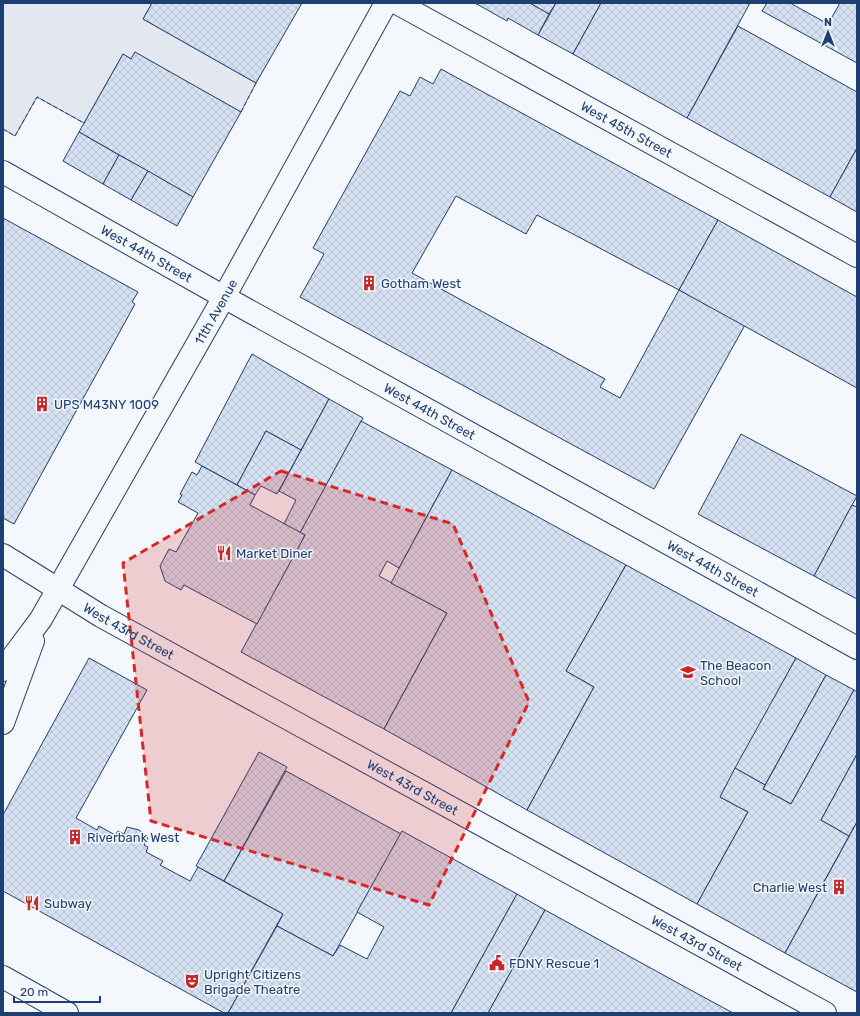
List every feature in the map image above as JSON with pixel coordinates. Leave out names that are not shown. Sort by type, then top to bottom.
[{"type":"street","name":"11th Avenue","points":[[3,670],[41,619],[224,297],[386,3]]},
{"type":"street","name":"West 45th Street","points":[[396,3],[857,256]]},
{"type":"street","name":"West 44th Street","points":[[3,172],[224,297],[857,648]]},
{"type":"street","name":"West 43rd Street","points":[[3,555],[101,616],[825,1013]]},
{"type":"street","name":"11th Avenue","points":[[3,723],[41,619]]},
{"type":"street","points":[[3,977],[67,1013]]},
{"type":"highlighted area","points":[[281,471],[453,524],[529,702],[429,905],[151,821],[123,563]]},
{"type":"shaded area","points":[[3,3],[152,3],[143,19],[256,83],[241,112],[136,53],[131,59],[123,54],[84,123],[37,97],[15,136],[3,129]]},
{"type":"building","points":[[152,3],[302,3],[256,83],[143,19]]},
{"type":"building","points":[[475,3],[530,3],[549,14],[538,35],[508,18],[507,21]]},
{"type":"building","points":[[530,3],[556,3],[549,14]]},
{"type":"building","points":[[556,3],[601,3],[573,54],[538,35]]},
{"type":"building","points":[[601,3],[750,3],[687,118],[573,54]]},
{"type":"building","points":[[767,3],[790,3],[828,24],[840,3],[857,3],[857,63],[762,11]]},
{"type":"building","points":[[738,26],[857,92],[857,148],[830,197],[687,118]]},
{"type":"building","points":[[135,52],[241,112],[193,197],[79,132],[123,54],[131,59]]},
{"type":"building","name":"Gotham West","points":[[441,69],[718,220],[679,290],[745,325],[654,489],[300,297],[324,254],[313,248],[400,91],[410,96],[420,77],[433,84]],"holes":[[[456,196],[526,234],[537,215],[679,290],[620,398],[600,387],[605,379],[412,273]]]},
{"type":"building","points":[[79,132],[119,155],[103,184],[63,161]]},
{"type":"building","points":[[857,148],[857,212],[830,197]]},
{"type":"building","points":[[119,155],[148,171],[131,200],[103,184]]},
{"type":"building","points":[[148,171],[193,197],[177,226],[131,200]]},
{"type":"building","name":"UPS M43NY 1009","points":[[3,218],[138,292],[132,302],[135,304],[14,524],[3,518]]},
{"type":"building","points":[[718,220],[857,297],[857,388],[679,290]]},
{"type":"building","points":[[252,354],[329,399],[301,450],[266,431],[237,485],[195,462]]},
{"type":"building","points":[[329,399],[363,418],[300,533],[284,524],[296,500],[279,491]]},
{"type":"building","points":[[361,421],[452,470],[399,568],[387,561],[379,576],[447,613],[384,729],[241,652],[305,535],[300,533]]},
{"type":"building","points":[[266,431],[301,450],[277,494],[261,486],[255,495],[237,485]]},
{"type":"building","points":[[741,434],[857,496],[814,576],[698,514]]},
{"type":"building","points":[[202,466],[255,495],[250,505],[305,535],[257,624],[184,585],[181,590],[165,581],[160,566],[169,549],[176,552],[198,513],[178,502],[182,495],[180,494],[192,472],[197,475]]},
{"type":"building","points":[[452,470],[626,565],[566,671],[594,687],[527,810],[384,729],[447,613],[391,583]]},
{"type":"building","points":[[852,505],[857,507],[857,599],[814,576]]},
{"type":"building","points":[[626,565],[796,658],[720,797],[748,812],[697,904],[527,810],[594,687],[566,671]]},
{"type":"building","name":"Riverbank West","points":[[89,658],[147,690],[76,818],[97,830],[99,826],[115,835],[118,831],[124,834],[127,827],[139,830],[148,838],[144,845],[148,847],[146,852],[163,861],[160,865],[190,881],[198,867],[283,914],[228,1013],[224,1013],[3,891],[3,815]]},
{"type":"building","points":[[796,658],[826,675],[765,785],[735,768]]},
{"type":"building","points":[[826,675],[854,690],[791,804],[763,789]]},
{"type":"building","points":[[854,690],[857,692],[857,754],[821,820],[849,836],[785,953],[697,904],[748,812],[720,797],[735,768],[765,785],[763,789],[791,804]]},
{"type":"building","points":[[259,752],[287,767],[224,881],[196,866]]},
{"type":"building","points":[[857,754],[857,822],[849,836],[821,820]]},
{"type":"building","points":[[286,771],[401,834],[333,956],[277,926],[283,914],[224,881]]},
{"type":"building","name":"Charlie West","points":[[857,822],[857,992],[785,953]]},
{"type":"building","points":[[402,831],[517,894],[451,1013],[228,1013],[277,926],[333,956],[340,945],[367,959],[384,927],[357,912]]},
{"type":"building","name":"FDNY Rescue 1","points":[[517,894],[545,910],[508,977],[488,1013],[451,1013]]},
{"type":"building","points":[[545,910],[687,988],[733,1013],[488,1013]]},
{"type":"fence","points":[[241,112],[256,83]]},
{"type":"fence","points":[[3,129],[15,136],[37,97],[84,123]]},
{"type":"place","name":"Gotham West","points":[[369,283]]},
{"type":"place","name":"UPS M43NY 1009","points":[[42,404]]},
{"type":"place","name":"Market Diner","points":[[224,553]]},
{"type":"place","name":"The Beacon School","points":[[688,672]]},
{"type":"place","name":"Riverbank West","points":[[75,837]]},
{"type":"place","name":"Charlie West","points":[[839,887]]},
{"type":"place","name":"Subway","points":[[32,903]]},
{"type":"place","name":"FDNY Rescue 1","points":[[497,963]]},
{"type":"place","name":"Upright Citizens Brigade Theatre","points":[[192,981]]}]
